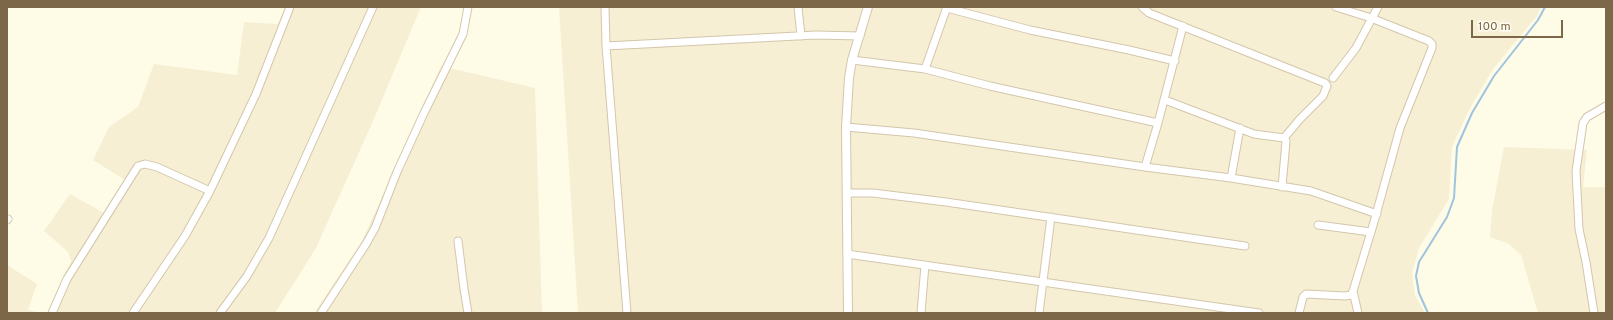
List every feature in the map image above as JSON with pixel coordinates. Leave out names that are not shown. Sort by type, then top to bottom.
[{"type":"street","points":[[133,313],[185,236],[210,191],[256,94],[290,7]]},
{"type":"street","points":[[220,313],[247,276],[269,238],[373,7]]},
{"type":"street","points":[[321,313],[366,244],[374,228],[418,126],[463,34],[468,7]]},
{"type":"street","points":[[605,7],[606,46],[627,313]]},
{"type":"street","points":[[798,7],[801,36]]},
{"type":"street","points":[[848,313],[846,127],[849,78],[852,60],[868,7]]},
{"type":"street","points":[[925,69],[947,7],[1030,30],[1175,61]]},
{"type":"street","points":[[1142,7],[1149,13],[1325,83],[1326,86],[1323,96],[1300,119],[1284,138]]},
{"type":"street","points":[[1336,7],[1371,18],[1429,41],[1432,44],[1432,48],[1400,128],[1377,214],[1353,292],[1358,313]]},
{"type":"street","points":[[1333,78],[1356,48],[1378,7]]},
{"type":"street","points":[[1145,167],[1165,100],[1183,26]]},
{"type":"street","points":[[606,46],[801,36],[860,36]]},
{"type":"street","points":[[852,60],[925,69],[990,86],[1158,123]]},
{"type":"street","points":[[1165,100],[1254,134],[1284,138]]},
{"type":"street","points":[[1594,313],[1579,229],[1576,171],[1583,123],[1587,117],[1606,106]]},
{"type":"street","points":[[846,127],[914,133],[1231,178],[1310,191],[1377,214]]},
{"type":"street","points":[[1231,178],[1240,128]]},
{"type":"street","points":[[1282,187],[1286,141],[1284,138]]},
{"type":"street","points":[[52,313],[67,279],[138,166],[146,164],[157,167],[210,191]]},
{"type":"street","points":[[847,193],[874,193],[1051,217],[1245,246]]},
{"type":"street","points":[[1039,313],[1051,217]]},
{"type":"street","points":[[1318,225],[1371,232]]},
{"type":"street","points":[[458,241],[468,313]]},
{"type":"street","points":[[847,254],[925,264],[1212,310],[1259,313]]},
{"type":"street","points":[[921,313],[925,264]]},
{"type":"street","points":[[1299,313],[1303,297],[1306,294],[1345,296],[1353,292]]},
{"type":"shaded area","points":[[285,7],[421,7],[373,121],[316,248],[275,313],[47,313],[71,261],[68,252],[44,231],[70,194],[104,213],[125,180],[93,160],[109,127],[138,107],[154,64],[237,75],[244,22],[278,24]]},
{"type":"shaded area","points":[[559,7],[1541,7],[1537,16],[1493,69],[1469,110],[1452,147],[1449,199],[1419,248],[1412,274],[1415,295],[1425,313],[578,313]]},
{"type":"shaded area","points":[[441,66],[535,88],[542,313],[314,313],[362,241]]},
{"type":"shaded area","points":[[1504,147],[1587,150],[1583,187],[1606,187],[1606,313],[1538,313],[1521,255],[1509,244],[1490,237],[1492,210]]},
{"type":"shaded area","points":[[7,265],[37,284],[28,310],[41,313],[7,313]]},
{"type":"waterway","points":[[1428,313],[1419,293],[1416,276],[1419,262],[1447,217],[1454,198],[1457,147],[1472,113],[1494,76],[1538,20],[1545,7]]}]
